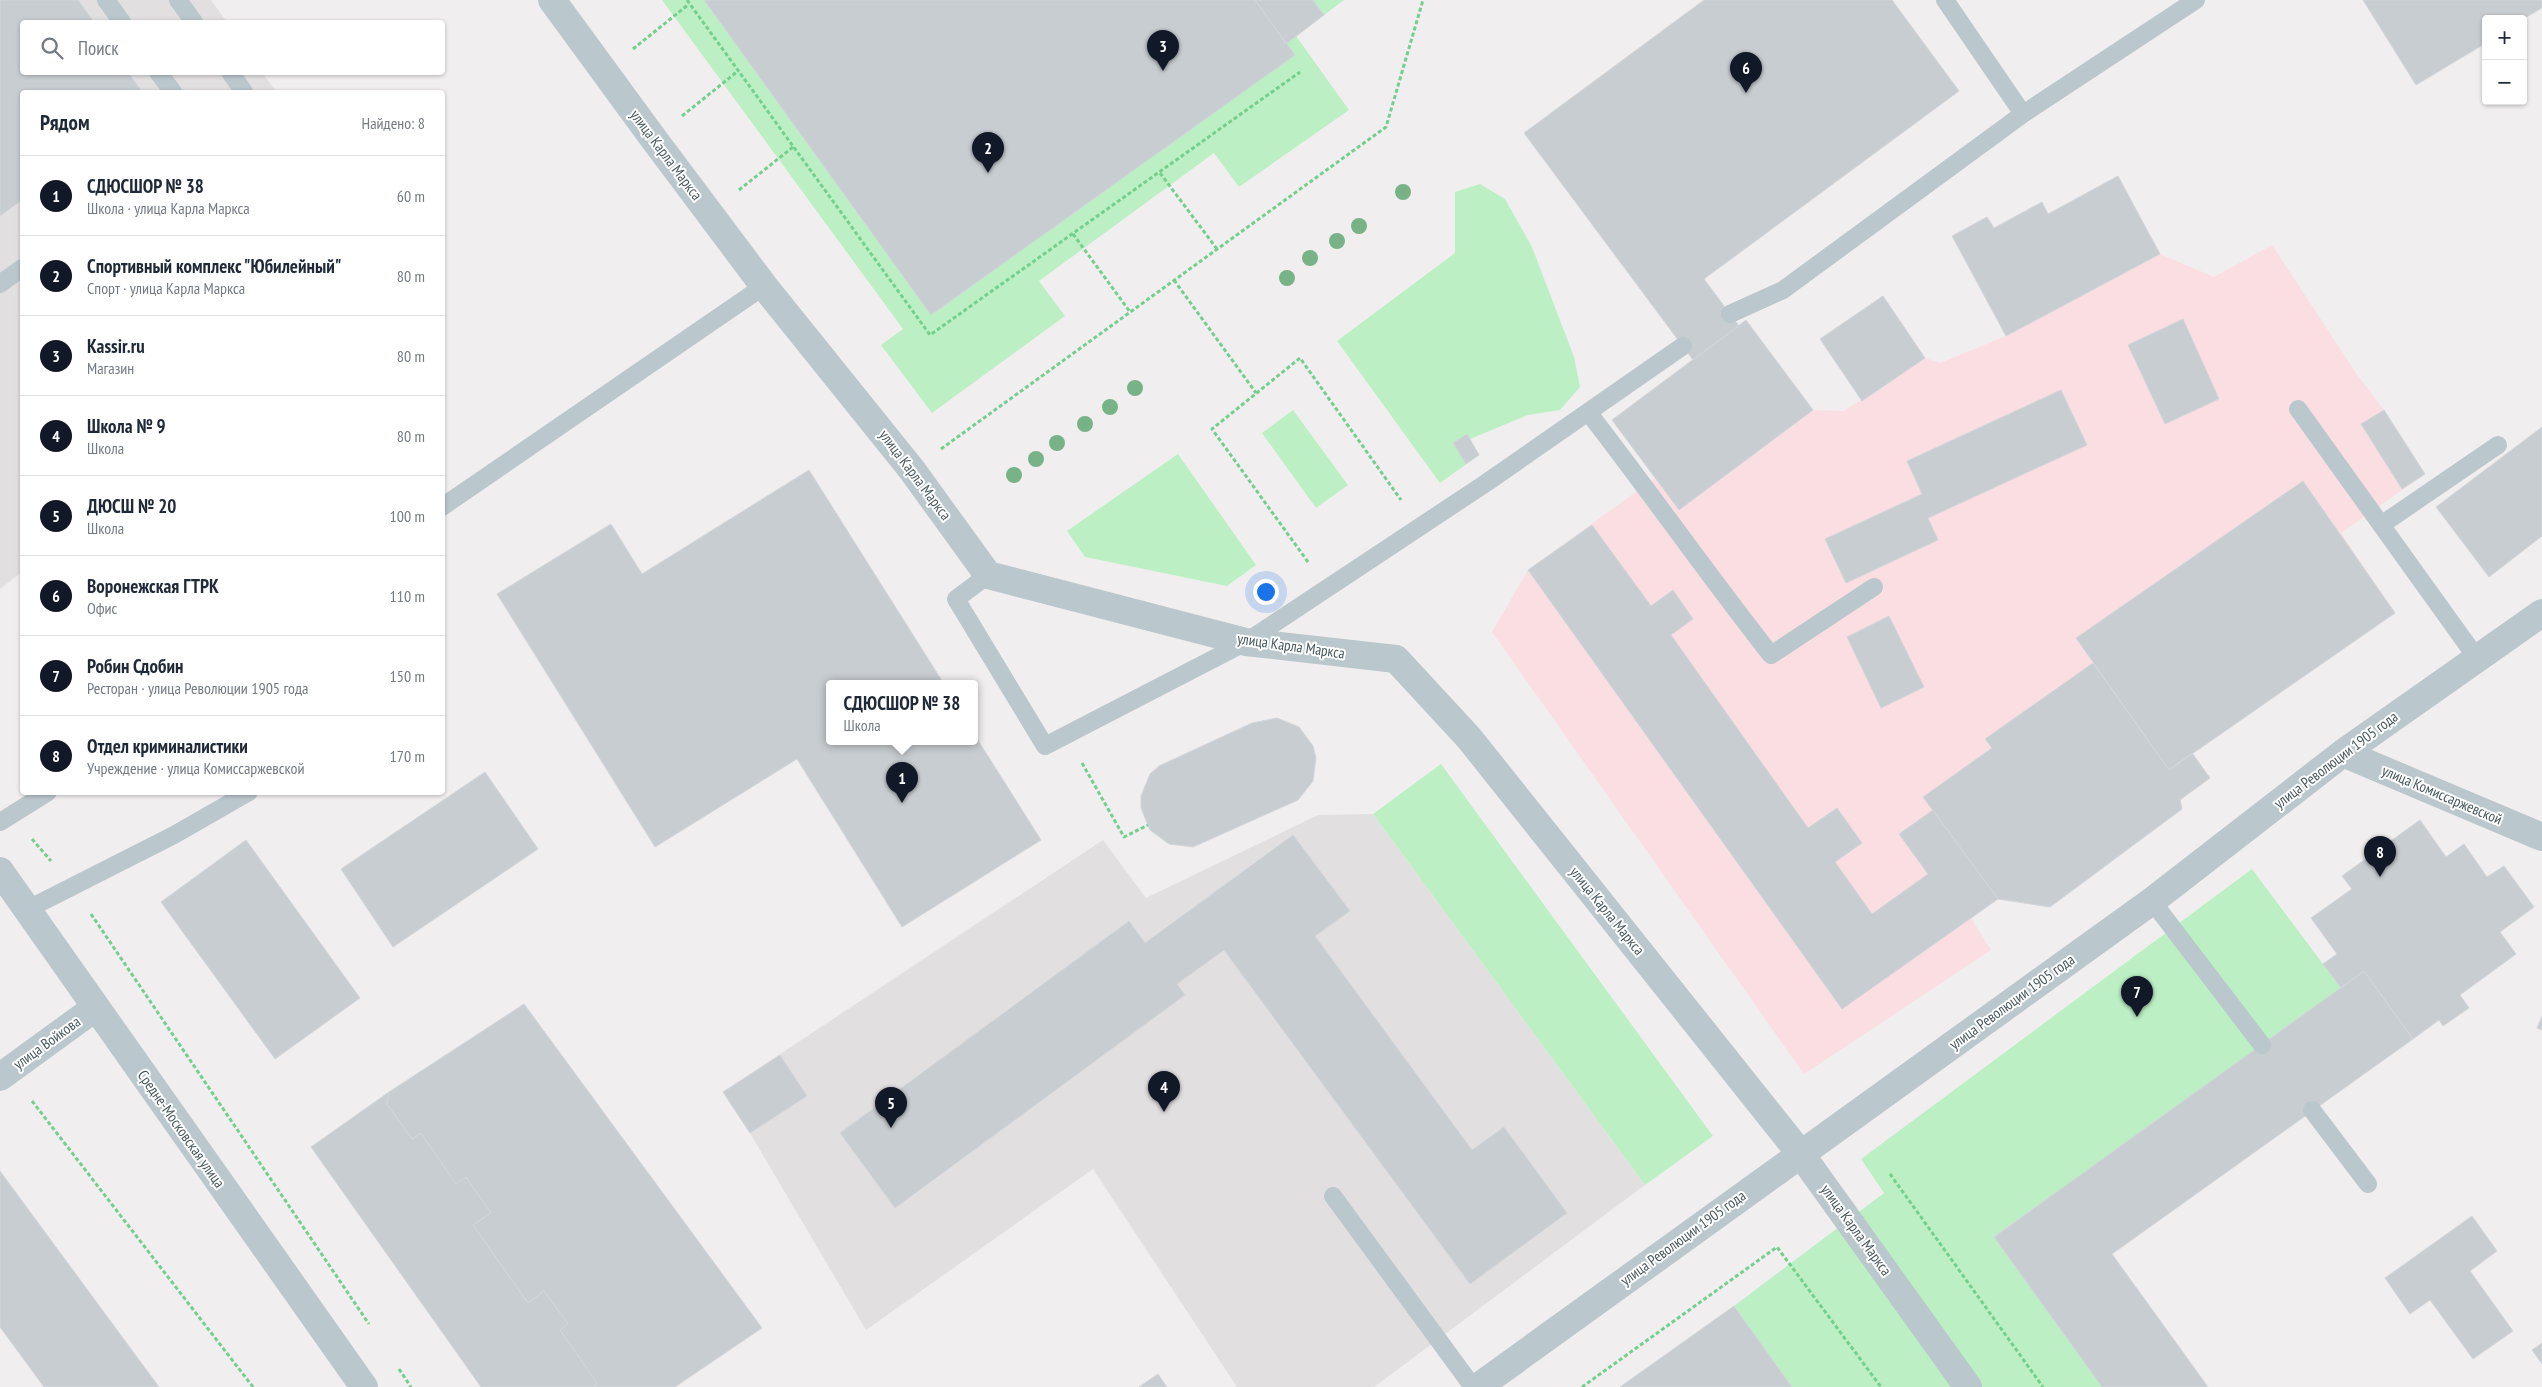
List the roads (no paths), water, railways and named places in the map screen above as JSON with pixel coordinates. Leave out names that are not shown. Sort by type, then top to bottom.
[{"type":"street","name":"улица Карла Маркса","points":[[552,0],[652,138],[764,286],[912,470],[988,574],[1246,642],[1396,659],[1469,738],[1800,1153],[1968,1387]]},
{"type":"street","name":"улица Революции 1905 года","points":[[1478,1387],[2152,901],[2343,753],[2476,657],[2542,613]]},
{"type":"street","name":"улица Комиссаржевской","points":[[2343,753],[2542,837]]},
{"type":"street","name":"Средне-Московская улица","points":[[0,871],[364,1387]]},
{"type":"street","name":"улица Войкова","points":[[5,1074],[95,1008]]},
{"type":"lane","points":[[106,0],[121,20]]},
{"type":"lane","points":[[178,0],[193,20]]},
{"type":"lane","points":[[1945,0],[2023,114]]},
{"type":"lane","points":[[1730,314],[1783,290],[2023,114],[2196,0]]},
{"type":"lane","points":[[160,75],[172,90]]},
{"type":"lane","points":[[232,75],[243,90]]},
{"type":"lane","points":[[0,284],[20,269]]},
{"type":"lane","points":[[445,505],[764,286]]},
{"type":"lane","points":[[988,574],[956,600],[1045,746],[1246,642],[1420,527],[1683,346]]},
{"type":"lane","points":[[2298,409],[2476,657]]},
{"type":"lane","points":[[1588,412],[1771,655],[1874,587]]},
{"type":"lane","points":[[2381,525],[2498,445]]},
{"type":"lane","points":[[6,818],[43,795]]},
{"type":"lane","points":[[28,909],[174,835],[244,795]]},
{"type":"lane","points":[[2152,901],[2262,1045]]},
{"type":"lane","points":[[2312,1110],[2368,1184]]},
{"type":"lane","points":[[1333,1196],[1473,1387]]},
{"type":"place","name":"Kassir.ru","points":[[1163,71]]},
{"type":"place","name":"Воронежская ГТРК","points":[[1746,93]]},
{"type":"place","name":"Спортивный комплекс \"Юбилейный\"","points":[[988,173]]},
{"type":"place","name":"СДЮСШОР № 38","points":[[902,803]]},
{"type":"place","name":"Отдел криминалистики","points":[[2380,877]]},
{"type":"place","name":"Робин Сдобин","points":[[2137,1017]]},
{"type":"place","name":"Школа № 9","points":[[1164,1112]]},
{"type":"place","name":"ДЮСШ № 20","points":[[891,1128]]}]
